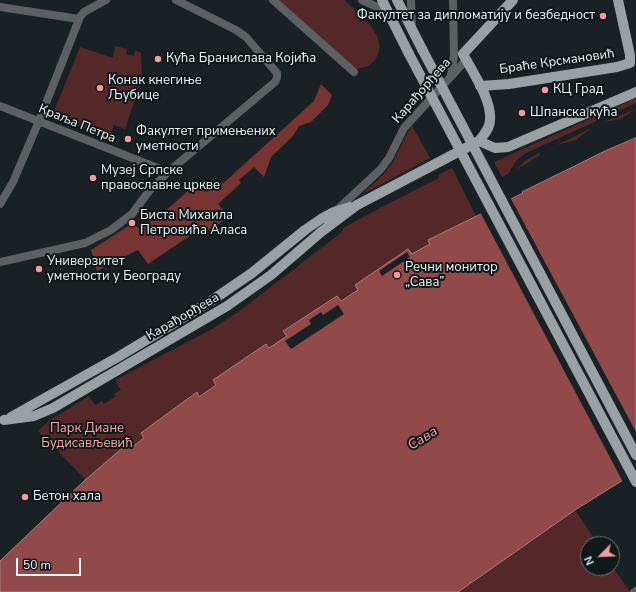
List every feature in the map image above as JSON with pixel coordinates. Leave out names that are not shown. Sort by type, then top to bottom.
[{"type":"main road","points":[[382,0],[409,54],[636,482]]},
{"type":"main road","points":[[398,0],[422,49],[636,454]]},
{"type":"main road","name":"Карађорђева","points":[[2,421],[34,416],[53,408],[214,314],[248,293],[321,232],[357,205],[479,141],[486,132],[490,120],[488,106],[480,86],[464,57],[513,0]]},
{"type":"main road","points":[[618,0],[630,55],[633,62]]},
{"type":"main road","name":"Браће Крсмановић","points":[[480,86],[509,84],[624,66],[633,62]]},
{"type":"main road","points":[[479,141],[495,148],[514,145],[636,92]]},
{"type":"main road","name":"Карађорђева","points":[[2,421],[105,364],[211,301],[252,273],[321,219],[336,211],[357,205]]},
{"type":"street","points":[[0,204],[13,182],[39,121],[79,19],[84,12],[106,0]]},
{"type":"street","points":[[0,262],[78,245],[102,235],[132,214],[149,191],[168,172],[272,85],[277,73],[246,36],[176,0]]},
{"type":"street","points":[[273,0],[354,72]]},
{"type":"street","points":[[362,0],[388,12]]},
{"type":"street","points":[[411,0],[413,31]]},
{"type":"street","points":[[449,78],[452,71],[454,56],[453,0]]},
{"type":"street","points":[[0,7],[79,19]]},
{"type":"street","points":[[454,33],[464,57]]},
{"type":"street","name":"Карађорђева","points":[[336,211],[381,169],[389,158],[404,128],[449,78],[464,57]]},
{"type":"street","name":"Краља Петра","points":[[0,106],[168,172]]},
{"type":"green space","points":[[276,0],[344,0],[364,18],[376,33],[379,41],[379,50],[376,58],[367,66],[355,69]]},
{"type":"green space","points":[[115,46],[127,49],[126,54],[134,56],[135,50],[141,53],[142,78],[125,129],[114,125],[109,137],[52,116],[80,47],[113,58]]},
{"type":"green space","points":[[636,98],[636,103],[526,153],[517,160],[508,174],[502,177],[494,162]]},
{"type":"green space","points":[[636,109],[621,119],[604,122]]},
{"type":"green space","points":[[412,126],[430,158],[361,195],[382,176],[392,164]]},
{"type":"green space","points":[[590,129],[576,140],[557,145]]},
{"type":"green space","points":[[539,153],[540,155],[516,170],[526,160]]},
{"type":"green space","name":"Парк Диане Будисављевић","points":[[452,168],[476,216],[428,240],[431,244],[412,255],[409,250],[356,285],[359,290],[340,301],[337,296],[283,330],[287,336],[269,348],[266,344],[213,380],[216,385],[199,397],[196,393],[142,434],[144,438],[131,448],[127,444],[84,481],[84,478],[38,431],[49,421],[89,396],[95,405],[102,401],[104,404],[115,397],[114,394],[121,390],[115,380],[212,329],[241,310],[342,232],[343,228],[439,178],[438,175]]},
{"type":"green space","points":[[575,510],[593,536],[580,536],[580,576],[619,576],[630,592],[458,592]]},
{"type":"shaded area","points":[[321,84],[332,95],[328,105],[311,122],[299,126],[293,136],[271,157],[264,177],[254,167],[239,180],[241,183],[218,204],[229,216],[212,229],[194,233],[148,264],[138,250],[97,271],[91,250],[130,225],[133,227],[135,225],[138,228],[163,213],[196,184],[205,192],[219,187],[314,101]]},
{"type":"water","name":"Сава","points":[[636,138],[636,472],[575,510],[458,592],[0,592],[0,561],[84,481],[127,444],[131,448],[144,438],[141,433],[197,392],[199,397],[216,385],[213,380],[266,344],[269,348],[287,336],[283,331],[337,296],[341,301],[358,290],[355,285],[408,249],[412,254],[430,244],[428,240],[605,151]]},
{"type":"pier","points":[[510,197],[636,432],[636,474],[623,482],[480,212]]},
{"type":"pier","points":[[407,252],[410,257],[382,276],[379,271]]},
{"type":"pier","points":[[338,305],[344,314],[291,349],[285,341],[311,324],[309,320],[321,312],[323,315]]},
{"type":"place","name":"Факултет за дипломатију и безбедност","points":[[603,16]]},
{"type":"place","name":"Кућа Бранислава Којића","points":[[158,59]]},
{"type":"place","name":"Конак кнегиње Љубице","points":[[100,88]]},
{"type":"place","name":"КЦ Град","points":[[545,90]]},
{"type":"place","name":"Шпанска кућа","points":[[522,113]]},
{"type":"place","name":"Факултет примењених уметности","points":[[128,139]]},
{"type":"place","name":"Музеј Српске православне цркве","points":[[93,178]]},
{"type":"place","name":"Биста Михаила Петровића Аласа","points":[[132,223]]},
{"type":"place","name":"Универзитет уметности у Београду","points":[[39,269]]},
{"type":"place","name":"Речни монитор „Сава”","points":[[397,275]]},
{"type":"place","name":"Бетон хала","points":[[25,497]]}]
